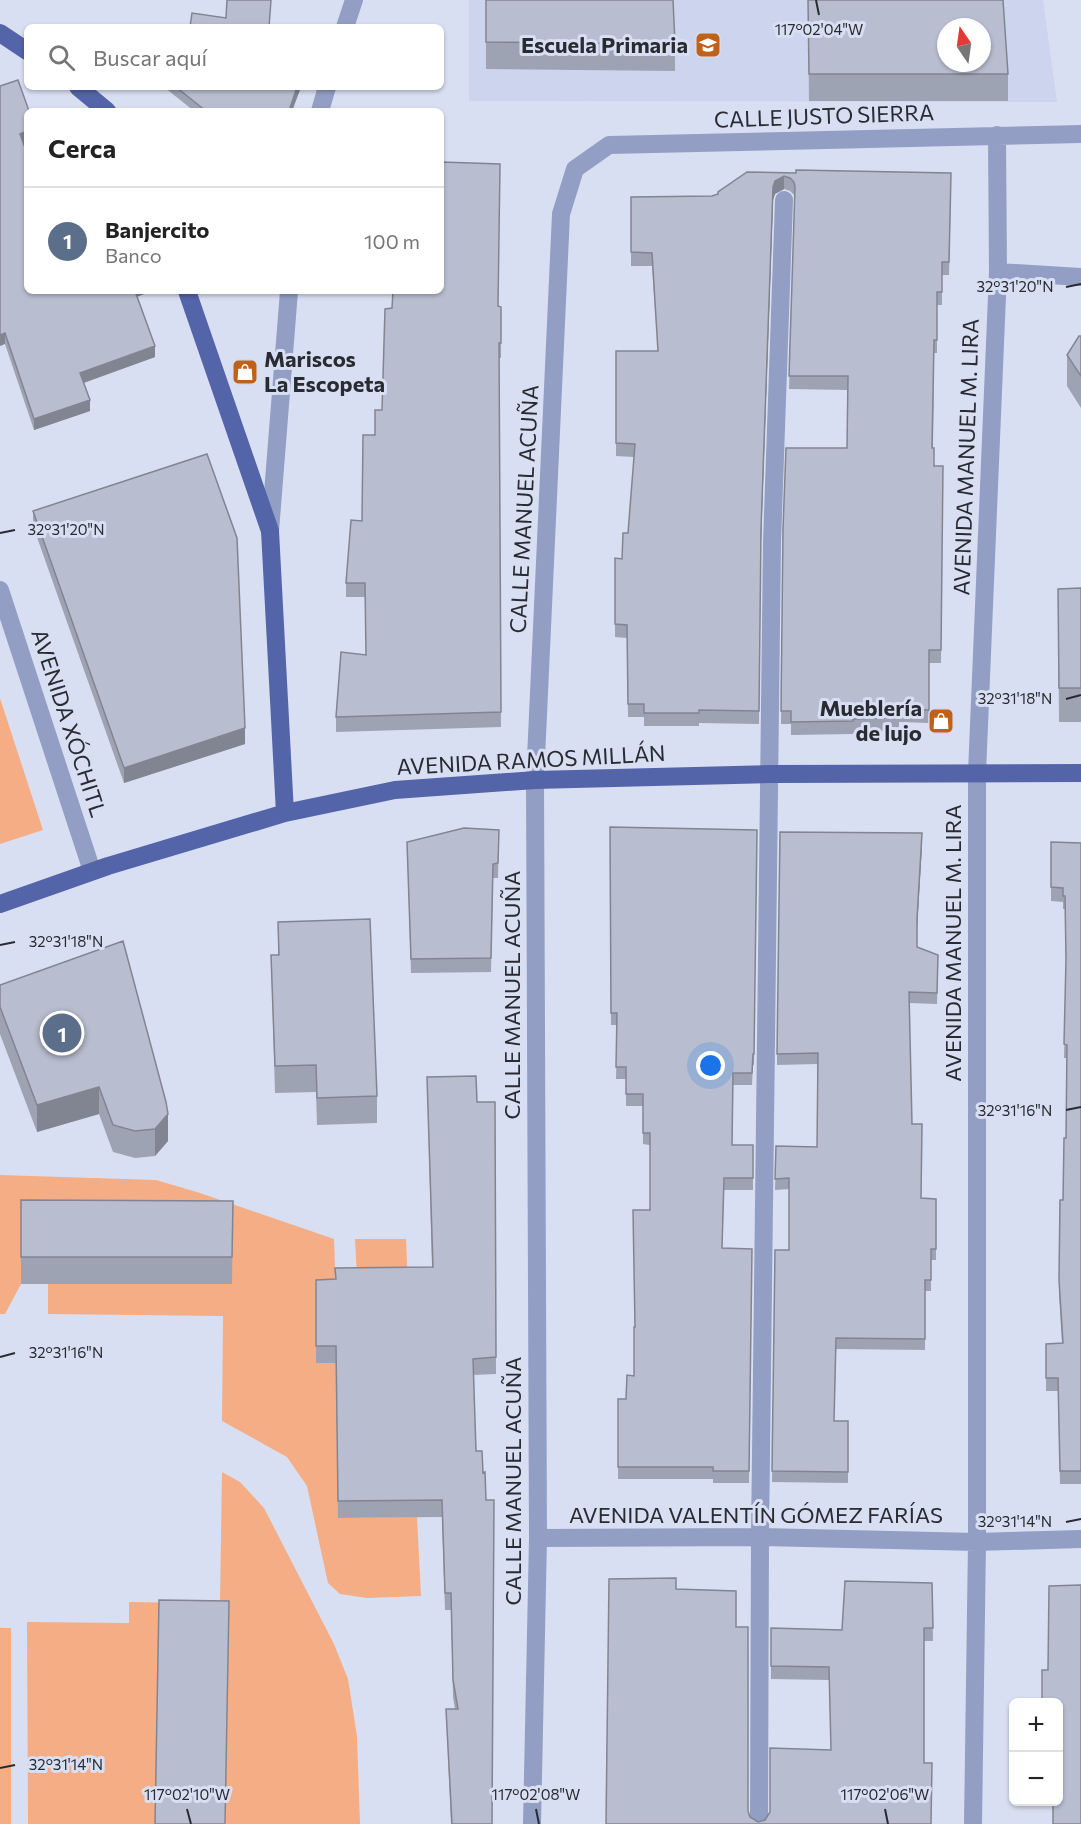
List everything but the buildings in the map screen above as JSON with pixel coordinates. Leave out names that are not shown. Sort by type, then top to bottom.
[{"type":"main road","points":[[0,33],[24,49]]},
{"type":"main road","points":[[80,90],[91,108]]},
{"type":"main road","points":[[82,90],[103,108]]},
{"type":"main road","points":[[189,294],[270,531],[285,813]]},
{"type":"main road","name":"AVENIDA RAMOS MILLÁN","points":[[0,904],[92,871],[285,813],[395,790],[536,780],[770,774],[1081,773]]},
{"type":"street","points":[[346,24],[354,0]]},
{"type":"street","points":[[321,108],[326,90]]},
{"type":"street","name":"CALLE JUSTO SIERRA","points":[[575,169],[609,145],[1081,134]]},
{"type":"street","name":"AVENIDA MANUEL M. LIRA","points":[[973,1824],[977,1542],[977,773],[998,272],[997,135]]},
{"type":"street","name":"CALLE MANUEL ACUÑA","points":[[532,1824],[538,1538],[536,780],[561,214],[575,169]]},
{"type":"street","points":[[759,1824],[760,1537],[772,542],[784,200]]},
{"type":"street","points":[[998,272],[1081,277]]},
{"type":"street","points":[[270,531],[289,294]]},
{"type":"street","name":"AVENIDA XÓCHITL","points":[[0,590],[92,871]]},
{"type":"street","name":"AVENIDA VALENTÍN GÓMEZ FARÍAS","points":[[538,1538],[760,1537],[977,1542],[1081,1539]]},
{"type":"shaded area","name":"Escuela Primaria","points":[[469,0],[1043,0],[1057,102],[469,101]]},
{"type":"shaded area","points":[[0,698],[43,830],[0,844]]},
{"type":"shaded area","points":[[0,1175],[156,1180],[334,1239],[336,1296],[316,1297],[317,1363],[357,1276],[355,1239],[406,1239],[414,1423],[339,1518],[417,1517],[421,1596],[367,1598],[340,1594],[328,1583],[307,1486],[287,1457],[222,1421],[223,1316],[48,1314],[48,1284],[232,1284],[21,1227],[21,1284],[5,1314],[0,1314]]},
{"type":"shaded area","points":[[222,1472],[240,1482],[264,1508],[334,1644],[348,1679],[357,1736],[360,1824],[226,1824],[220,1604]]},
{"type":"shaded area","points":[[129,1602],[191,1603],[156,1824],[28,1824],[27,1622],[129,1623]]},
{"type":"shaded area","points":[[0,1628],[11,1628],[11,1824],[0,1824]]},
{"type":"place","name":"Escuela Primaria","points":[[708,45]]},
{"type":"place","name":"Mariscos La Escopeta","points":[[245,372]]},
{"type":"place","name":"Mueblería de lujo","points":[[941,721]]},
{"type":"place","name":"Banjercito","points":[[62,1033]]}]
